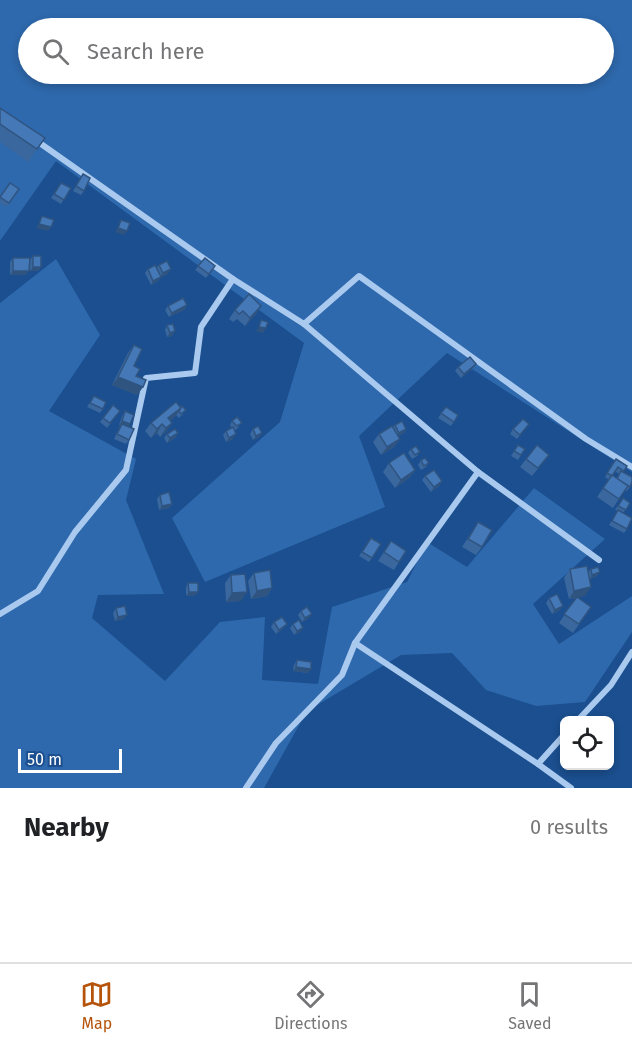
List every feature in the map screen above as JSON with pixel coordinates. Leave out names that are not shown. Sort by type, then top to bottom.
[{"type":"street","points":[[29,135],[233,279],[304,324],[478,472],[598,560]]},
{"type":"street","points":[[304,324],[359,276],[586,439],[632,467]]},
{"type":"street","points":[[0,614],[38,591],[75,532],[126,470],[146,378],[195,373],[201,327],[233,279]]},
{"type":"street","points":[[246,788],[276,743],[342,675],[355,644],[478,472]]},
{"type":"street","points":[[355,644],[571,788]]},
{"type":"street","points":[[582,716],[611,685],[632,652]]},
{"type":"street","points":[[538,764],[560,739]]},
{"type":"shaded area","points":[[0,0],[632,0],[632,472],[447,353],[359,436],[385,507],[205,582],[172,518],[280,422],[304,343],[56,161],[0,241]]},
{"type":"shaded area","points":[[56,259],[100,335],[49,411],[136,459],[126,500],[164,594],[98,595],[92,618],[165,681],[220,622],[265,617],[262,680],[318,684],[332,607],[407,582],[427,542],[467,567],[534,488],[605,539],[533,604],[559,644],[632,596],[632,632],[585,702],[536,706],[486,690],[452,653],[401,655],[307,711],[264,788],[0,788],[0,303]]},
{"type":"building","points":[[0,108],[45,138],[37,149],[0,124]]},
{"type":"building","points":[[83,174],[90,178],[84,191],[76,186]]},
{"type":"building","points":[[10,183],[19,189],[9,203],[0,197]]},
{"type":"building","points":[[61,183],[71,188],[64,200],[54,194]]},
{"type":"building","points":[[42,216],[54,220],[51,227],[39,224]]},
{"type":"building","points":[[121,220],[130,223],[127,231],[118,228]]},
{"type":"building","points":[[33,256],[41,256],[41,267],[33,267]]},
{"type":"building","points":[[13,258],[30,258],[29,271],[13,271]]},
{"type":"building","points":[[205,258],[215,266],[209,274],[198,266]]},
{"type":"building","points":[[167,261],[171,269],[163,273],[159,265]]},
{"type":"building","points":[[155,265],[161,277],[153,281],[148,269]]},
{"type":"building","points":[[249,294],[261,306],[250,318],[243,311],[239,314],[235,310]]},
{"type":"building","points":[[183,298],[187,305],[172,313],[168,306]]},
{"type":"building","points":[[261,320],[268,322],[266,328],[259,327]]},
{"type":"building","points":[[173,324],[175,331],[170,333],[167,325]]},
{"type":"building","points":[[134,345],[142,349],[134,366],[140,369],[136,376],[146,380],[143,387],[118,377]]},
{"type":"building","points":[[470,357],[476,364],[464,374],[458,367]]},
{"type":"building","points":[[94,396],[106,402],[103,409],[90,403]]},
{"type":"building","points":[[176,402],[181,408],[168,418],[172,423],[166,428],[162,424],[157,429],[151,423]]},
{"type":"building","points":[[113,405],[120,411],[110,423],[103,418]]},
{"type":"building","points":[[182,406],[186,410],[181,414],[179,411]]},
{"type":"building","points":[[446,407],[458,415],[454,422],[441,413]]},
{"type":"building","points":[[125,411],[134,415],[130,424],[122,421]]},
{"type":"building","points":[[237,417],[242,423],[237,426],[232,421]]},
{"type":"building","points":[[523,419],[529,424],[520,435],[513,429]]},
{"type":"building","points":[[402,421],[406,429],[399,433],[395,425]]},
{"type":"building","points":[[122,424],[134,429],[129,440],[117,434]]},
{"type":"building","points":[[258,426],[262,433],[256,436],[253,429]]},
{"type":"building","points":[[392,426],[400,439],[387,447],[379,434]]},
{"type":"building","points":[[233,427],[236,434],[229,438],[226,431]]},
{"type":"building","points":[[175,429],[178,433],[170,438],[167,434]]},
{"type":"building","points":[[518,445],[525,449],[521,455],[514,451]]},
{"type":"building","points":[[537,445],[549,455],[538,468],[526,459]]},
{"type":"building","points":[[416,446],[420,452],[415,455],[411,449]]},
{"type":"building","points":[[404,453],[415,470],[401,480],[389,463]]},
{"type":"building","points":[[425,458],[429,463],[424,466],[421,460]]},
{"type":"building","points":[[616,459],[627,466],[624,471],[618,467],[612,476],[607,473]]},
{"type":"building","points":[[434,470],[442,481],[434,487],[425,476]]},
{"type":"building","points":[[621,471],[632,477],[630,487],[617,479]]},
{"type":"building","points":[[612,475],[628,486],[619,499],[603,488]]},
{"type":"building","points":[[169,492],[172,504],[162,506],[160,495]]},
{"type":"building","points":[[623,498],[630,503],[626,510],[618,506]]},
{"type":"building","points":[[618,510],[632,518],[627,529],[612,521]]},
{"type":"building","points":[[478,522],[492,530],[482,547],[468,539]]},
{"type":"building","points":[[371,538],[381,544],[372,558],[362,552]]},
{"type":"building","points":[[391,541],[406,551],[399,562],[384,552]]},
{"type":"building","points":[[587,566],[591,587],[574,591],[570,569]]},
{"type":"building","points":[[598,567],[600,572],[592,575],[591,569]]},
{"type":"building","points":[[270,570],[272,588],[257,591],[254,573]]},
{"type":"building","points":[[245,574],[247,592],[232,593],[231,575]]},
{"type":"building","points":[[188,583],[198,583],[198,592],[189,592]]},
{"type":"building","points":[[557,594],[563,606],[555,610],[549,598]]},
{"type":"building","points":[[577,597],[591,607],[579,624],[564,614]]},
{"type":"building","points":[[125,606],[127,615],[118,617],[116,608]]},
{"type":"building","points":[[307,607],[312,614],[305,618],[301,611]]},
{"type":"building","points":[[282,617],[287,624],[279,630],[274,622]]},
{"type":"building","points":[[299,620],[303,628],[297,631],[293,624]]},
{"type":"building","points":[[297,660],[311,662],[311,669],[296,667]]}]
